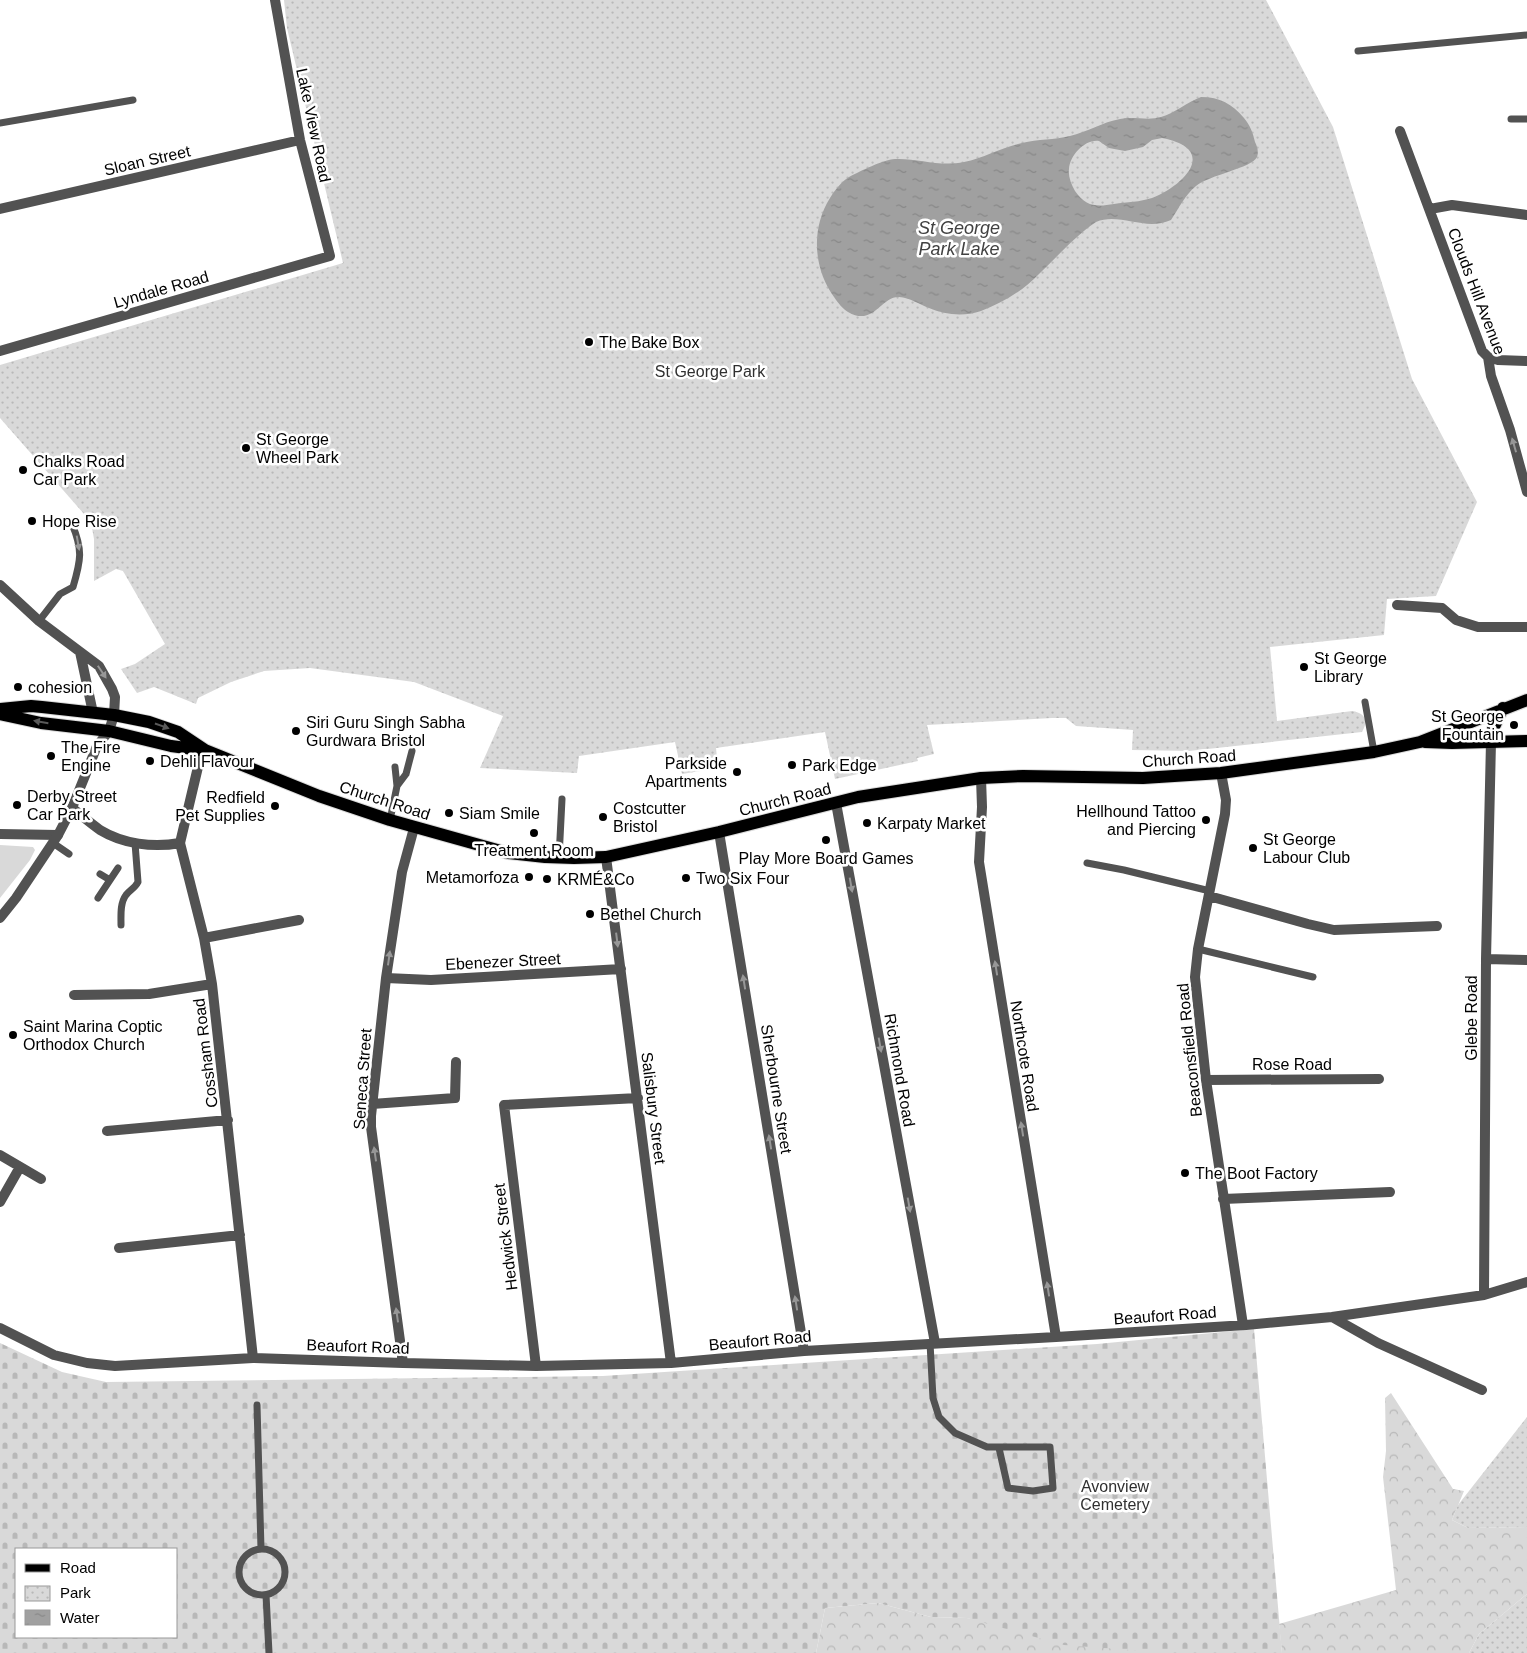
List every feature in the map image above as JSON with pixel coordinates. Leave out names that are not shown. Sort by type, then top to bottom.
[{"type":"main road","name":"Church Road","points":[[0,709],[31,706],[114,715],[150,722],[178,732],[205,750],[319,796],[414,828],[508,853],[559,858],[606,857],[719,832],[836,802],[904,789],[981,778],[1051,776],[1143,778],[1221,773],[1374,752],[1420,742],[1527,700]]},
{"type":"main road","points":[[1491,742],[1503,708]]},
{"type":"main road","name":"Church Road","points":[[0,714],[41,723],[109,731],[171,746],[205,750]]},
{"type":"main road","points":[[1420,742],[1527,741]]},
{"type":"street","name":"Lake View Road","points":[[275,0],[300,140],[330,256]]},
{"type":"street","name":"Clouds Hill Avenue","points":[[1400,131],[1482,351],[1488,356],[1491,376],[1510,430],[1527,492]]},
{"type":"street","name":"Sloan Street","points":[[0,210],[300,140]]},
{"type":"street","points":[[1430,209],[1452,205],[1527,215]]},
{"type":"street","name":"Lyndale Road","points":[[0,351],[330,256]]},
{"type":"street","points":[[1488,356],[1498,360],[1527,361]]},
{"type":"street","points":[[0,585],[39,621],[99,666],[115,697],[114,715],[109,731],[97,746],[72,808],[55,839],[16,898],[0,918]]},
{"type":"street","points":[[1397,605],[1442,608],[1456,620],[1478,627],[1527,627]]},
{"type":"street","points":[[80,652],[93,713],[97,746]]},
{"type":"street","name":"Glebe Road","points":[[1484,1295],[1486,960],[1491,742]]},
{"type":"street","name":"Cossham Road","points":[[205,750],[198,766],[180,843],[204,938],[212,984],[254,1358]]},
{"type":"street","name":"Beaconsfield Road","points":[[1221,773],[1226,806],[1222,835],[1198,949],[1195,977],[1206,1080],[1243,1325]]},
{"type":"street","name":"Northcote Road","points":[[981,778],[982,807],[979,862],[1056,1337]]},
{"type":"street","name":"Richmond Road","points":[[836,802],[932,1343]]},
{"type":"street","points":[[72,808],[98,829],[116,837],[135,843],[155,845],[180,843]]},
{"type":"street","name":"Seneca Street","points":[[403,1363],[372,1128],[372,1104],[386,978],[402,872],[414,828]]},
{"type":"street","name":"Sherbourne Street","points":[[719,832],[804,1351]]},
{"type":"street","points":[[0,834],[55,839]]},
{"type":"street","name":"Salisbury Street","points":[[606,857],[672,1363]]},
{"type":"street","points":[[1209,893],[1308,924],[1334,930],[1437,926]]},
{"type":"street","points":[[204,938],[299,920]]},
{"type":"street","points":[[1486,960],[1527,960]]},
{"type":"street","name":"Ebenezer Street","points":[[386,978],[431,980],[621,969]]},
{"type":"street","points":[[74,995],[149,994],[212,984]]},
{"type":"street","points":[[372,1104],[454,1098],[456,1062]]},
{"type":"street","name":"Rose Road","points":[[1206,1080],[1379,1079]]},
{"type":"street","name":"Hedwick Street","points":[[536,1366],[504,1105],[638,1098]]},
{"type":"street","points":[[107,1131],[228,1120]]},
{"type":"street","points":[[0,1155],[41,1179]]},
{"type":"street","points":[[0,1202],[20,1167]]},
{"type":"street","points":[[1223,1199],[1390,1192]]},
{"type":"street","points":[[119,1248],[240,1235]]},
{"type":"street","name":"Beaufort Road","points":[[0,1328],[54,1355],[86,1363],[114,1366],[254,1358],[536,1366],[672,1363],[804,1351],[1243,1325],[1332,1317],[1484,1295],[1527,1282]]},
{"type":"street","points":[[1332,1317],[1378,1343],[1482,1390]]},
{"type":"lane","points":[[1358,51],[1527,35]]},
{"type":"lane","points":[[0,124],[133,100]]},
{"type":"lane","points":[[1511,119],[1527,119]]},
{"type":"lane","points":[[39,621],[60,594],[73,587],[80,564],[80,541],[72,524]]},
{"type":"lane","points":[[1365,702],[1374,752]]},
{"type":"lane","points":[[397,786],[406,774],[412,751]]},
{"type":"lane","points":[[390,820],[397,786],[395,767]]},
{"type":"lane","points":[[559,858],[562,799]]},
{"type":"lane","points":[[55,839],[69,854]]},
{"type":"lane","points":[[121,925],[123,903],[126,896],[135,888],[138,882],[135,843]]},
{"type":"lane","points":[[1087,864],[1124,870],[1209,893]]},
{"type":"lane","points":[[98,898],[118,868]]},
{"type":"lane","points":[[100,874],[110,880]]},
{"type":"lane","points":[[1198,949],[1313,977]]},
{"type":"lane","points":[[932,1343],[933,1398],[939,1417],[954,1433],[987,1447],[1050,1447],[1053,1488],[1033,1491],[1008,1488],[999,1448]]},
{"type":"lane","points":[[257,1404],[261,1549]]},
{"type":"lane","points":[[261,1549],[271,1551],[279,1556],[284,1565],[285,1575],[282,1584],[275,1592],[266,1595],[256,1595],[248,1591],[242,1584],[239,1575],[242,1560],[247,1555],[261,1549]]},
{"type":"lane","points":[[266,1595],[269,1653]]},
{"type":"green space","name":"St George Park","points":[[284,0],[1266,0],[1333,127],[1412,379],[1477,502],[1436,596],[1387,599],[1384,635],[1270,647],[1277,721],[1352,711],[1360,713],[1365,718],[1362,732],[1189,751],[1132,750],[1133,730],[1076,726],[1066,718],[1052,718],[927,725],[934,754],[917,758],[918,761],[835,779],[825,732],[716,748],[718,768],[682,774],[675,742],[579,756],[577,773],[480,768],[503,716],[414,682],[310,668],[264,671],[231,682],[198,698],[196,704],[154,687],[137,693],[121,669],[135,664],[165,644],[123,571],[116,569],[94,581],[94,539],[91,522],[0,418],[0,365],[343,263],[287,28]]},
{"type":"green space","points":[[0,845],[33,847],[35,850],[30,860],[0,898]]},
{"type":"green space","name":"Avonview Cemetery","points":[[1254,1329],[1282,1653],[1170,1653],[1064,1645],[967,1618],[931,1617],[878,1603],[825,1608],[816,1653],[0,1653],[0,1343],[62,1372],[106,1382],[603,1376],[1097,1344]]},
{"type":"green space","points":[[1391,1393],[1453,1489],[1464,1491],[1452,1520],[1468,1528],[1527,1527],[1527,1594],[1479,1634],[1469,1653],[1282,1653],[1279,1624],[1396,1590],[1383,1477],[1386,1451],[1385,1398]]},
{"type":"green space","points":[[1527,1417],[1527,1527],[1468,1528],[1452,1520],[1458,1505]]},
{"type":"green space","points":[[1527,1594],[1527,1653],[1469,1653],[1479,1634]]},
{"type":"green space","points":[[878,1603],[931,1617],[967,1618],[1175,1653],[816,1653],[825,1608]]},
{"type":"water","name":"St George Park Lake","points":[[1201,97],[1214,98],[1225,102],[1235,109],[1250,126],[1258,155],[1247,165],[1210,178],[1196,186],[1185,198],[1171,220],[1152,224],[1114,219],[1096,222],[1073,240],[1033,280],[1019,291],[997,304],[975,313],[961,315],[941,312],[899,297],[887,301],[871,314],[857,316],[842,308],[827,286],[818,261],[817,235],[824,210],[832,195],[849,177],[865,169],[895,159],[946,164],[964,162],[1015,145],[1076,134],[1114,120],[1161,117]],"holes":[[[1162,138],[1179,143],[1189,150],[1193,158],[1191,167],[1176,185],[1152,198],[1108,205],[1092,205],[1079,196],[1071,183],[1069,172],[1072,158],[1084,145],[1094,141],[1099,141],[1109,148],[1125,151],[1143,147],[1152,140]]]},
{"type":"place","name":"The Bake Box","points":[[589,342]]},
{"type":"place","name":"St George Wheel Park","points":[[246,448]]},
{"type":"place","name":"Chalks Road Car Park","points":[[23,470]]},
{"type":"place","name":"Hope Rise","points":[[32,521]]},
{"type":"place","name":"St George Library","points":[[1304,667]]},
{"type":"place","name":"cohesion","points":[[18,687]]},
{"type":"place","name":"St George Fountain","points":[[1514,725]]},
{"type":"place","name":"Siri Guru Singh Sabha Gurdwara Bristol","points":[[296,731]]},
{"type":"place","name":"The Fire Engine","points":[[51,756]]},
{"type":"place","name":"Dehli Flavour","points":[[150,761]]},
{"type":"place","name":"Park Edge","points":[[792,765]]},
{"type":"place","name":"Parkside Apartments","points":[[737,772]]},
{"type":"place","name":"Derby Street Car Park","points":[[17,805]]},
{"type":"place","name":"Redfield Pet Supplies","points":[[275,806]]},
{"type":"place","name":"Siam Smile","points":[[449,813]]},
{"type":"place","name":"Costcutter Bristol","points":[[603,817]]},
{"type":"place","name":"Hellhound Tattoo and Piercing","points":[[1206,820]]},
{"type":"place","name":"Karpaty Market","points":[[867,823]]},
{"type":"place","name":"Treatment Room","points":[[534,833]]},
{"type":"place","name":"Play More Board Games","points":[[826,840]]},
{"type":"place","name":"St George Labour Club","points":[[1253,848]]},
{"type":"place","name":"Metamorfoza","points":[[529,877]]},
{"type":"place","name":"Two Six Four","points":[[686,878]]},
{"type":"place","name":"KRMÉ&Co","points":[[547,879]]},
{"type":"place","name":"Bethel Church","points":[[590,914]]},
{"type":"place","name":"Saint Marina Coptic Orthodox Church","points":[[13,1035]]},
{"type":"place","name":"The Boot Factory","points":[[1185,1173]]}]
